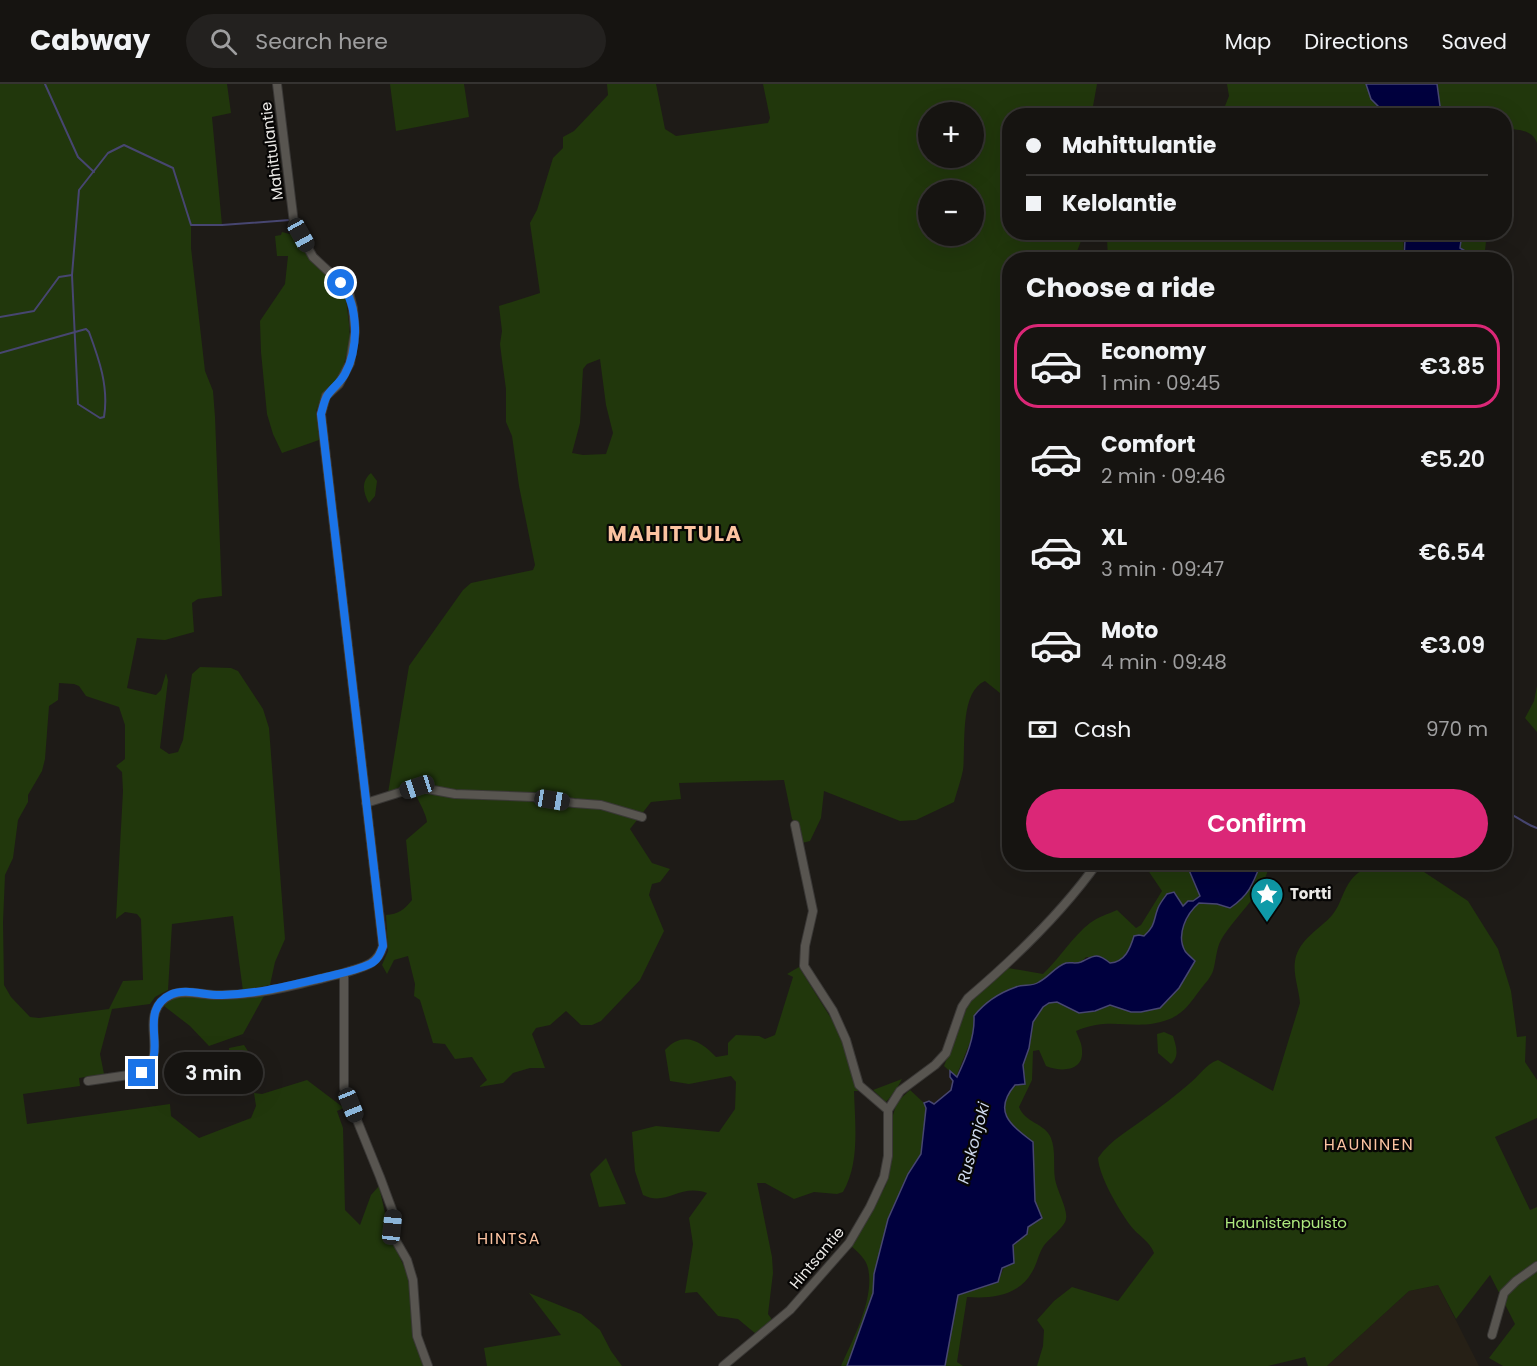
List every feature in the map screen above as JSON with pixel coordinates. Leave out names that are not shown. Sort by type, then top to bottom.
[{"type":"street","name":"Mahittulantie","points":[[88,1081],[142,1073],[148,1069],[154,1055],[155,1009],[163,999],[174,993],[218,995],[252,993],[344,973],[371,963],[380,955],[383,946],[321,414],[326,396],[339,384],[350,363],[355,332],[353,308],[349,293],[313,257],[294,223],[277,84]]},
{"type":"street","points":[[366,803],[417,787],[455,794],[533,797],[602,805],[642,817]]},
{"type":"street","points":[[795,825],[813,911],[805,946],[804,966],[833,1011],[846,1040],[859,1085],[888,1110],[900,1091],[935,1065],[946,1053],[962,1007],[968,998],[1060,911],[1092,870]]},
{"type":"street","points":[[344,973],[344,1088],[394,1215],[392,1227],[413,1280],[417,1336],[428,1366]]},
{"type":"street","name":"Hintsantie","points":[[723,1366],[790,1310],[849,1243],[884,1177],[888,1156],[888,1110]]},
{"type":"street","points":[[1492,1335],[1504,1293],[1537,1266]]},
{"type":"shaded area","points":[[1438,1285],[1479,1366],[1327,1366],[1409,1291]]},
{"type":"green space","points":[[0,84],[227,84],[231,113],[212,117],[222,225],[191,225],[191,248],[205,371],[213,391],[222,596],[198,599],[192,603],[194,632],[165,640],[137,638],[127,688],[156,695],[161,690],[166,673],[168,680],[160,748],[169,754],[178,752],[183,740],[192,674],[200,667],[231,668],[238,671],[263,709],[269,728],[285,939],[275,962],[270,985],[243,991],[233,916],[172,924],[168,990],[155,997],[150,1004],[112,1009],[100,1054],[104,1074],[79,1078],[80,1086],[23,1094],[27,1124],[170,1104],[171,1116],[199,1138],[251,1118],[256,1106],[254,1093],[262,1094],[307,1080],[344,1108],[337,1111],[343,1128],[345,1210],[360,1225],[371,1195],[379,1186],[390,1236],[411,1287],[411,1318],[423,1366],[0,1366]],"holes":[[[59,683],[79,686],[86,696],[119,707],[125,725],[125,759],[116,766],[122,772],[123,791],[116,919],[125,912],[137,914],[141,919],[143,980],[123,981],[109,1009],[39,1018],[30,1017],[11,997],[4,985],[5,875],[13,858],[18,820],[28,802],[28,795],[42,771],[49,706],[58,700]]]},
{"type":"green space","points":[[390,84],[464,84],[469,117],[396,131]]},
{"type":"green space","points":[[607,84],[656,84],[665,129],[676,136],[768,123],[770,118],[763,84],[1097,84],[1091,108],[1002,108],[1002,240],[1086,240],[1081,241],[1077,252],[1002,252],[1002,694],[985,681],[971,696],[965,721],[963,770],[954,802],[916,820],[900,821],[824,791],[821,818],[810,841],[802,843],[797,824],[792,819],[784,780],[679,783],[681,799],[651,802],[630,829],[652,863],[670,869],[660,882],[652,884],[649,895],[664,931],[640,980],[601,1021],[592,1025],[581,1025],[566,1011],[550,1025],[536,1028],[532,1034],[545,1068],[530,1068],[513,1073],[503,1083],[479,1087],[487,1080],[472,1057],[455,1059],[445,1044],[433,1043],[420,1000],[414,996],[415,984],[408,956],[394,960],[387,974],[382,965],[388,951],[386,915],[400,911],[412,900],[406,840],[427,822],[422,806],[413,792],[388,793],[409,666],[463,590],[471,583],[533,570],[535,565],[519,486],[512,436],[506,422],[506,389],[500,344],[502,331],[499,306],[540,293],[530,223],[537,210],[553,158],[563,148],[563,137],[574,131],[608,95]],"holes":[[[600,359],[606,405],[613,433],[606,454],[572,453],[580,423],[583,369],[587,364]]]},
{"type":"green space","points":[[1227,84],[1367,84],[1382,108],[1224,108],[1229,96]]},
{"type":"green space","points":[[1437,84],[1537,84],[1537,143],[1532,135],[1512,129],[1512,108],[1442,108]]},
{"type":"green space","points":[[282,232],[297,236],[313,261],[341,288],[346,299],[350,340],[342,372],[320,401],[316,411],[319,440],[282,453],[267,414],[260,321],[285,284],[288,256],[277,256],[275,236],[281,235]]},
{"type":"green space","points":[[1107,240],[1403,240],[1403,252],[1108,252]]},
{"type":"green space","points":[[1461,240],[1486,240],[1485,252],[1463,252],[1460,248]]},
{"type":"green space","points":[[371,473],[377,481],[375,496],[369,503],[364,487]]},
{"type":"green space","points":[[1537,686],[1537,732],[1525,718],[1534,701]]},
{"type":"green space","points":[[1148,870],[1189,870],[1200,896],[1183,906],[1158,907],[1150,930],[1144,936],[1134,936],[1129,950],[1120,960],[1110,963],[1104,958],[1086,957],[1080,963],[1066,963],[1033,985],[1018,986],[974,1016],[975,1030],[956,1077],[944,1066],[967,1007],[977,993],[1008,968],[1043,974],[1090,923],[1117,910],[1136,928],[1141,925],[1162,891]]},
{"type":"green space","points":[[1258,870],[1268,870],[1256,894],[1221,940],[1210,976],[1190,1004],[1173,1018],[1144,1025],[1100,1024],[1076,1031],[1082,1057],[1079,1063],[1070,1068],[1058,1069],[1046,1066],[1039,1050],[1033,1051],[1032,1080],[1019,1107],[1051,1138],[1055,1179],[1066,1219],[1043,1247],[1032,1272],[1020,1286],[995,1296],[967,1297],[957,1362],[963,1366],[945,1366],[958,1295],[998,1282],[1013,1245],[1027,1234],[1035,1201],[1033,1142],[1011,1124],[1005,1111],[1005,1105],[1008,1093],[1018,1085],[1025,1083],[1023,1065],[1029,1048],[1033,1022],[1042,1007],[1057,1002],[1079,1013],[1095,1011],[1110,1005],[1131,1012],[1184,951],[1181,931],[1193,908],[1199,903],[1230,907],[1254,882]]},
{"type":"green space","name":"Haunistenpuisto","points":[[1362,870],[1421,870],[1468,901],[1498,949],[1511,991],[1517,1037],[1526,1036],[1525,1062],[1537,1080],[1537,1118],[1495,1137],[1530,1210],[1537,1207],[1537,1366],[1503,1366],[1489,1358],[1515,1324],[1490,1275],[1456,1319],[1438,1285],[1409,1291],[1327,1366],[1308,1366],[1305,1357],[1268,1366],[1037,1366],[1043,1346],[1044,1330],[1037,1320],[1054,1301],[1072,1287],[1118,1301],[1154,1253],[1150,1245],[1130,1225],[1115,1202],[1102,1174],[1098,1158],[1115,1140],[1193,1081],[1206,1067],[1218,1060],[1273,1091],[1300,1003],[1295,972],[1297,953],[1305,940],[1333,914],[1346,888]]},
{"type":"green space","points":[[799,967],[839,1031],[859,1091],[854,1091],[854,1156],[848,1181],[843,1192],[837,1194],[814,1192],[794,1199],[765,1183],[757,1183],[772,1257],[773,1273],[768,1314],[773,1321],[756,1334],[738,1319],[718,1316],[697,1292],[685,1293],[693,1244],[689,1218],[707,1193],[689,1191],[659,1198],[643,1195],[635,1171],[632,1132],[656,1126],[719,1132],[735,1109],[736,1082],[731,1076],[689,1084],[670,1081],[665,1050],[678,1040],[685,1039],[698,1042],[716,1057],[728,1055],[728,1043],[736,1035],[759,1036],[765,1039],[775,1035],[793,977],[787,974]]},
{"type":"green space","points":[[179,995],[222,999],[264,996],[243,1034],[209,1046],[190,1026],[164,1006],[171,998]]},
{"type":"green space","points":[[1164,1032],[1173,1036],[1176,1047],[1176,1058],[1171,1064],[1158,1053],[1157,1034]]},
{"type":"green space","points":[[244,1045],[251,1056],[230,1064],[229,1048]]},
{"type":"green space","points":[[902,1079],[886,1102],[873,1090]]},
{"type":"green space","points":[[910,1090],[924,1103],[926,1108],[921,1154],[908,1174],[888,1219],[874,1274],[873,1293],[847,1366],[841,1366],[862,1318],[869,1280],[867,1265],[851,1246],[886,1185],[893,1115],[897,1102]]},
{"type":"green space","points":[[606,1158],[626,1204],[599,1207],[590,1174]]},
{"type":"green space","points":[[529,1293],[581,1314],[600,1330],[622,1366],[487,1366],[484,1348],[561,1335]]},
{"type":"water","points":[[1366,84],[1437,84],[1440,106],[1442,108],[1380,108],[1371,99]]},
{"type":"water","points":[[1405,240],[1461,240],[1460,248],[1467,252],[1404,252]]},
{"type":"water","name":"Ruskonjoki","points":[[1189,870],[1258,870],[1250,888],[1230,908],[1217,904],[1199,903],[1190,913],[1182,932],[1182,945],[1195,961],[1179,988],[1160,1008],[1131,1012],[1110,1005],[1095,1011],[1079,1013],[1057,1002],[1043,1007],[1033,1022],[1029,1048],[1023,1065],[1025,1084],[1015,1085],[1008,1095],[1005,1110],[1012,1124],[1033,1142],[1035,1201],[1042,1218],[1028,1227],[1027,1234],[1013,1245],[1014,1263],[1002,1268],[998,1282],[958,1295],[945,1366],[847,1366],[873,1293],[874,1274],[888,1219],[908,1174],[921,1154],[926,1108],[924,1103],[929,1101],[934,1104],[951,1090],[953,1081],[950,1071],[957,1077],[967,1055],[974,1016],[998,995],[1016,987],[1036,984],[1066,963],[1079,963],[1095,956],[1110,963],[1120,960],[1129,950],[1134,936],[1144,936],[1151,929],[1159,906],[1167,894],[1174,892],[1183,906],[1200,896]]},
{"type":"waterway","points":[[45,84],[78,157],[94,172]]},
{"type":"waterway","points":[[0,353],[75,332],[86,329],[93,342],[102,373],[105,395],[104,417],[100,418],[78,404],[72,275],[79,190],[108,153],[124,145],[173,168],[191,225],[290,220]]},
{"type":"waterway","points":[[0,317],[34,311],[59,277],[72,275]]},
{"type":"waterway","points":[[1512,815],[1537,828]]},
{"type":"place","name":"Tortti","points":[[1267,923]]},
{"type":"district","name":"MAHITTULA","points":[[675,534]]},
{"type":"district","name":"HAUNINEN","points":[[1369,1144]]},
{"type":"district","name":"HINTSA","points":[[509,1238]]},
{"type":"route","points":[[142,1073],[153,1062],[155,1009],[163,999],[174,993],[218,995],[273,990],[344,973],[371,963],[380,955],[383,946],[321,414],[326,396],[339,384],[345,374],[353,347],[355,332],[353,308],[349,293],[341,283]]}]
